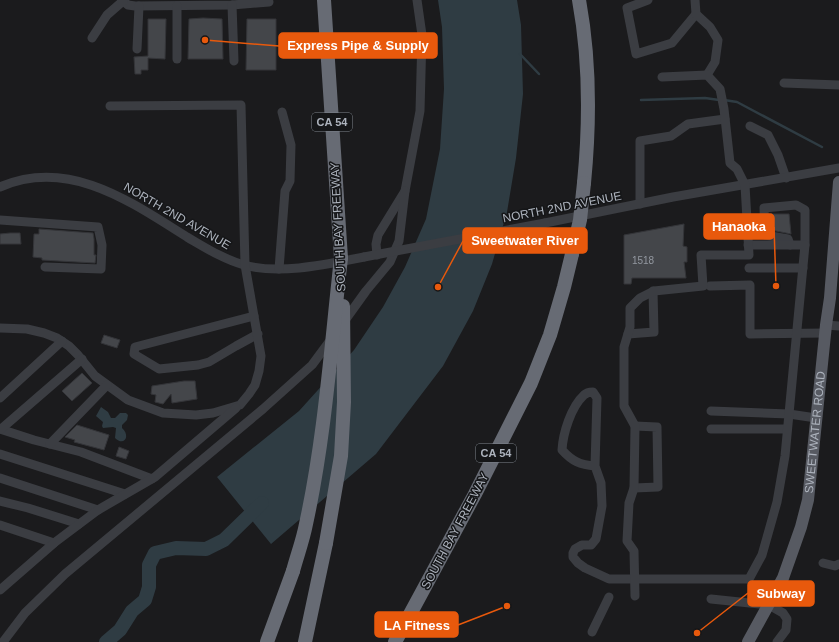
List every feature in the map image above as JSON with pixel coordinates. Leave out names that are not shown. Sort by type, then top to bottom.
[{"type":"highway","name":"SOUTH BAY FREEWAY","points":[[305,642],[326,543],[341,456],[343,417],[344,338],[341,258],[324,0]]},
{"type":"highway","name":"SOUTH BAY FREEWAY","points":[[395,642],[475,494],[531,384],[550,335],[564,287],[580,220],[588,140],[588,92],[584,24],[580,0]]},
{"type":"highway","points":[[267,642],[293,571],[306,526],[314,483],[328,378],[341,258]]},
{"type":"highway","points":[[258,642],[285,593]]},
{"type":"main road","name":"SWEETWATER ROAD","points":[[748,642],[783,578],[802,527],[808,500],[825,329],[834,298],[839,182]]},
{"type":"street","points":[[92,38],[107,15],[123,0],[128,5],[139,6],[149,3],[177,6],[268,2]]},
{"type":"street","points":[[3,642],[25,613],[65,574],[263,409],[312,365],[366,291],[390,262],[399,241],[405,191],[420,110],[422,35],[417,0]]},
{"type":"street","points":[[648,0],[627,8],[636,54],[672,43],[696,14]]},
{"type":"street","points":[[695,0],[696,14],[710,27],[718,40],[715,62],[707,75]]},
{"type":"street","points":[[229,4],[234,61]]},
{"type":"street","points":[[137,49],[139,6]]},
{"type":"street","points":[[177,6],[177,59]]},
{"type":"street","points":[[662,77],[707,75],[720,89],[724,108],[730,163],[737,169],[745,185],[749,255],[750,334],[797,333],[839,326]]},
{"type":"street","points":[[784,83],[839,85]]},
{"type":"street","points":[[0,590],[54,543],[79,524],[98,510],[152,479],[209,432],[240,405],[252,390],[259,372],[261,356],[245,265],[241,105],[110,106]]},
{"type":"street","points":[[279,269],[284,191],[290,182],[291,145],[282,112]]},
{"type":"street","points":[[640,204],[640,141],[671,136],[688,124],[725,119]]},
{"type":"street","points":[[750,126],[768,135],[778,155],[786,178]]},
{"type":"street","name":"NORTH 2ND AVENUE","points":[[0,187],[25,179],[56,177],[86,183],[107,190],[128,200],[217,254],[245,265],[279,269],[311,266],[377,255],[640,204],[839,168]]},
{"type":"street","points":[[377,255],[376,244],[378,235],[405,191]]},
{"type":"street","points":[[595,466],[583,466],[568,457],[562,450],[562,442],[568,422],[576,404],[585,394],[593,392],[597,398],[595,466],[601,483],[602,501],[596,539],[591,545],[582,545],[574,549],[574,558],[578,563],[585,568],[609,579],[749,579],[762,555],[778,502],[789,414],[805,245],[805,210],[796,205],[764,208],[765,235],[788,239],[790,245]]},
{"type":"street","points":[[0,220],[98,227],[102,246],[101,269],[45,267]]},
{"type":"street","points":[[748,245],[805,245]]},
{"type":"street","points":[[635,596],[634,551],[627,541],[629,503],[634,488],[635,426],[624,406],[624,348],[630,327],[630,308],[640,298],[653,291],[703,286],[701,255],[749,255]]},
{"type":"street","points":[[749,268],[803,268]]},
{"type":"street","points":[[710,286],[750,285]]},
{"type":"street","points":[[628,334],[654,332],[653,291]]},
{"type":"street","points":[[254,316],[135,347],[134,354],[159,369],[198,366],[209,362],[258,334]]},
{"type":"street","points":[[0,328],[21,328],[39,331],[62,341],[82,359],[95,376],[128,400],[163,413],[196,415],[213,413],[240,405]]},
{"type":"street","points":[[0,398],[62,341]]},
{"type":"street","points":[[1,429],[82,359]]},
{"type":"street","points":[[50,444],[107,385]]},
{"type":"street","points":[[711,411],[789,414],[816,418]]},
{"type":"street","points":[[634,488],[658,487],[657,427],[635,426]]},
{"type":"street","points":[[1,429],[81,452],[152,479]]},
{"type":"street","points":[[711,429],[787,429]]},
{"type":"street","points":[[0,454],[125,494]]},
{"type":"street","points":[[0,478],[98,510]]},
{"type":"street","points":[[0,501],[79,524]]},
{"type":"street","points":[[0,525],[54,543]]},
{"type":"street","points":[[823,564],[834,566],[839,564]]},
{"type":"street","points":[[592,632],[609,597]]},
{"type":"street","points":[[711,599],[768,605],[783,613],[787,619],[786,630],[778,642]]},
{"type":"shaded area","points":[[438,0],[517,0],[521,25],[523,94],[516,158],[507,212],[492,264],[473,311],[443,366],[376,454],[271,544],[217,477],[299,411],[354,350],[383,307],[405,267],[426,219],[440,149],[444,89],[442,27]]},
{"type":"shaded area","points":[[101,407],[108,412],[111,418],[115,418],[120,413],[126,413],[128,415],[127,420],[122,425],[122,428],[126,434],[124,441],[115,438],[116,428],[103,428],[103,422],[96,416]]},
{"type":"building","points":[[148,19],[166,19],[165,59],[148,58],[148,70],[141,70],[141,74],[135,74],[134,57],[148,56]]},
{"type":"building","points":[[189,19],[222,19],[223,59],[188,59]]},
{"type":"building","points":[[247,19],[276,19],[276,70],[246,70]]},
{"type":"building","points":[[770,214],[789,214],[791,234],[771,230]]},
{"type":"building","points":[[684,224],[683,246],[687,247],[687,262],[684,262],[686,278],[632,278],[631,284],[624,284],[624,235]]},
{"type":"building","points":[[39,229],[93,233],[94,255],[96,255],[95,263],[42,260],[42,258],[33,257],[34,234],[39,234]]},
{"type":"building","points":[[20,233],[21,244],[0,244],[0,234]]},
{"type":"building","points":[[104,335],[120,340],[117,348],[101,343]]},
{"type":"building","points":[[82,373],[92,383],[72,401],[62,391]]},
{"type":"building","points":[[184,381],[195,381],[197,399],[172,403],[171,394],[163,404],[155,402],[156,395],[151,394],[152,386]]},
{"type":"building","points":[[77,425],[109,435],[104,450],[74,442],[75,440],[65,437]]},
{"type":"building","points":[[119,447],[129,451],[126,459],[116,456]]},
{"type":"waterway","points":[[520,54],[539,74]]},
{"type":"waterway","points":[[641,100],[705,98],[719,100]]},
{"type":"waterway","points":[[724,100],[737,102],[822,147]]},
{"type":"waterway","points":[[106,642],[120,630],[132,611],[145,600],[149,587],[149,565],[155,553],[176,548],[206,549],[224,540],[262,503]]},
{"type":"place","name":"Express Pipe & Supply","points":[[205,40]]},
{"type":"place","name":"Hanaoka","points":[[776,286]]},
{"type":"place","name":"Sweetwater River","points":[[438,287]]},
{"type":"place","name":"LA Fitness","points":[[507,606]]},
{"type":"place","name":"Subway","points":[[697,633]]}]
